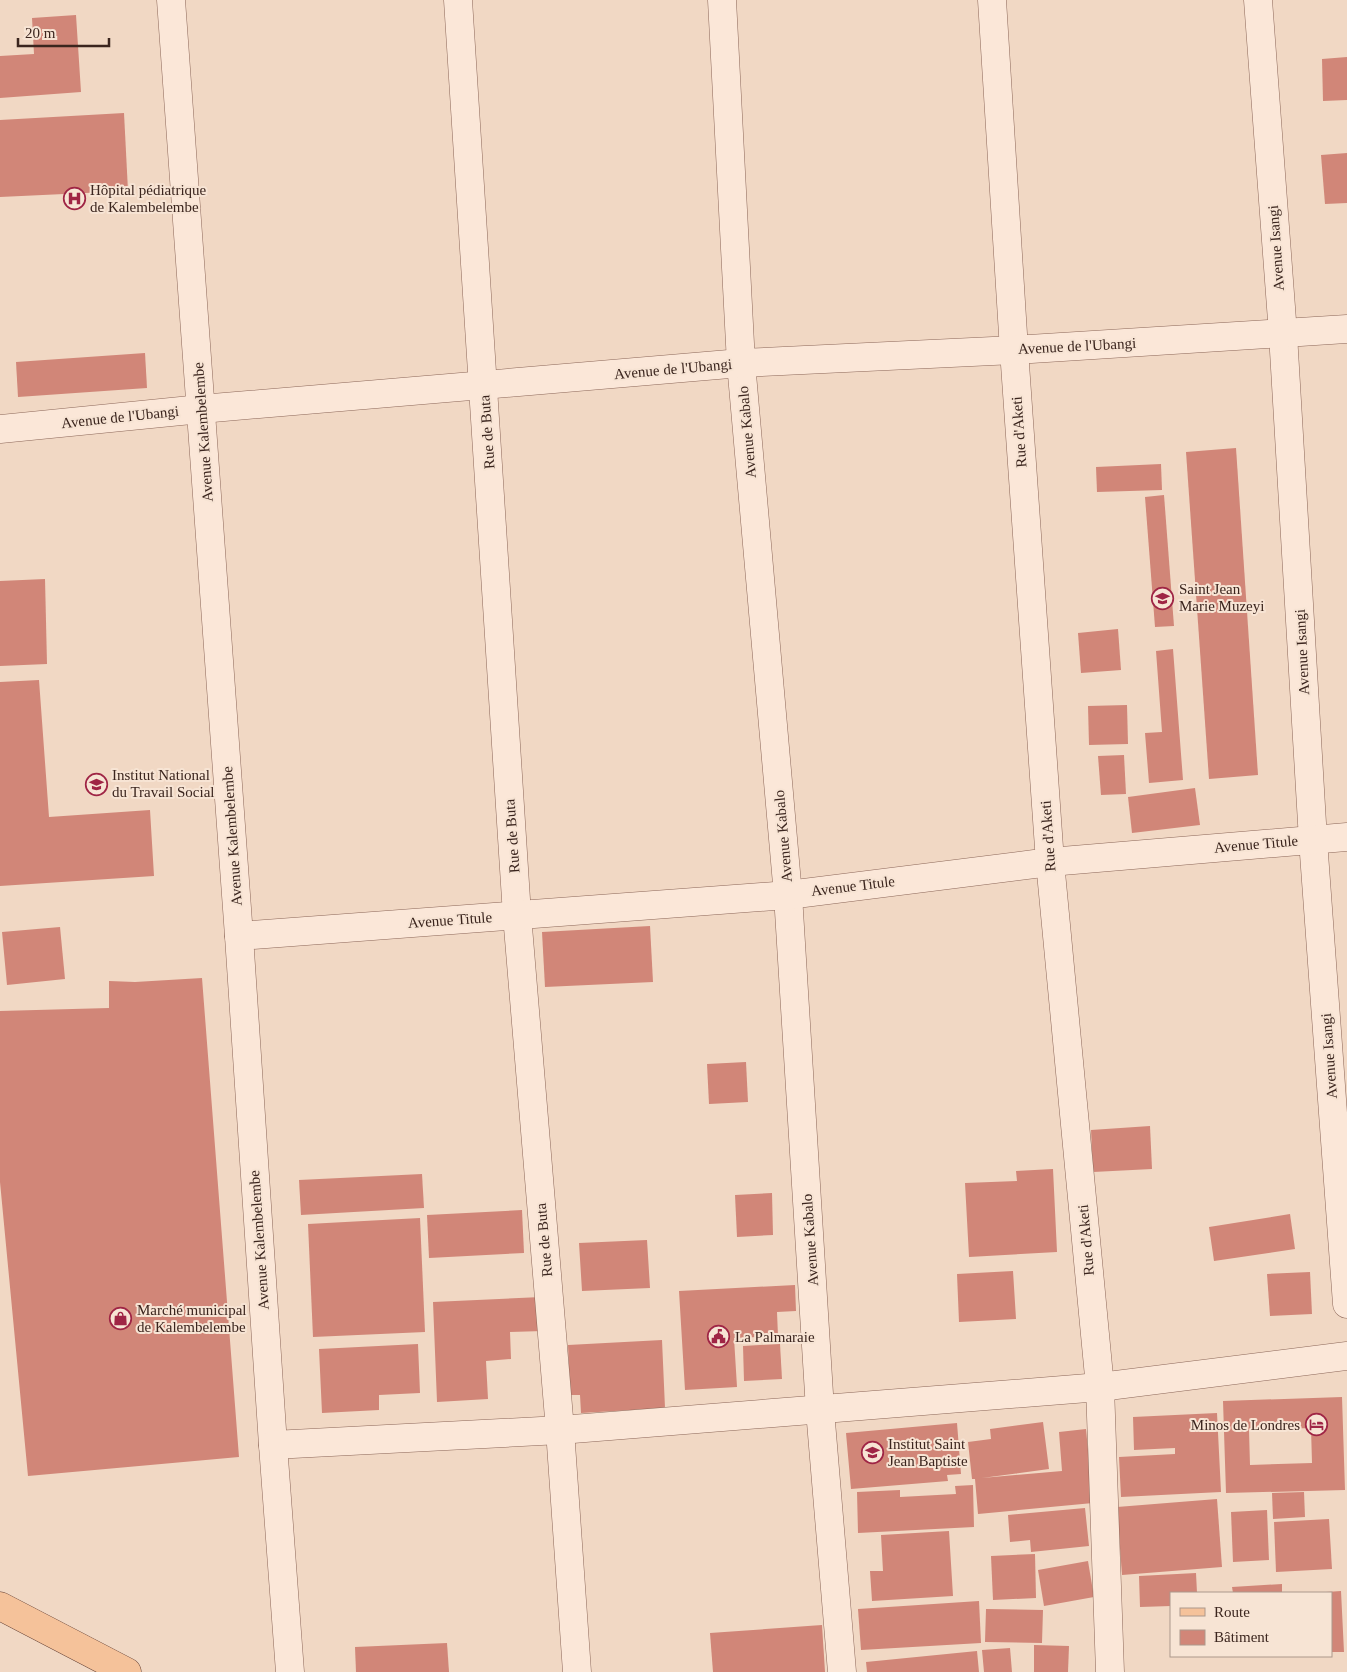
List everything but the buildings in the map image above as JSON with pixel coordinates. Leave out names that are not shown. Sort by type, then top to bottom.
[{"type":"main road","points":[[0,1606],[127,1672]]},
{"type":"street","name":"Avenue Kalembelembe","points":[[171,0],[290,1672]]},
{"type":"street","name":"Rue de Buta","points":[[458,0],[517,915],[560,1430],[577,1672]]},
{"type":"street","name":"Avenue Kabalo","points":[[722,0],[741,363],[788,895],[820,1410],[842,1672]]},
{"type":"street","name":"Rue d'Aketi","points":[[992,0],[1014,350],[1050,862],[1100,1387],[1110,1672]]},
{"type":"street","name":"Avenue Isangi","points":[[1258,0],[1283,334],[1313,840],[1347,1304]]},
{"type":"street","name":"Avenue de l'Ubangi","points":[[0,429],[201,409],[741,363],[1014,350],[1347,329]]},
{"type":"street","name":"Avenue Titule","points":[[239,936],[788,895],[1050,862],[1347,837]]},
{"type":"street","points":[[273,1445],[560,1430],[1100,1387],[1347,1356]]},
{"type":"place","name":"Hôpital pédiatrique de Kalembelembe","points":[[74,199]]},
{"type":"place","name":"Saint Jean Marie Muzeyi","points":[[1163,598]]},
{"type":"place","name":"Institut National du Travail Social","points":[[96,784]]},
{"type":"place","name":"Marché municipal de Kalembelembe","points":[[121,1319]]},
{"type":"place","name":"La Palmaraie","points":[[719,1337]]},
{"type":"place","name":"Minos de Londres","points":[[1316,1425]]},
{"type":"place","name":"Institut Saint Jean Baptiste","points":[[872,1453]]}]
